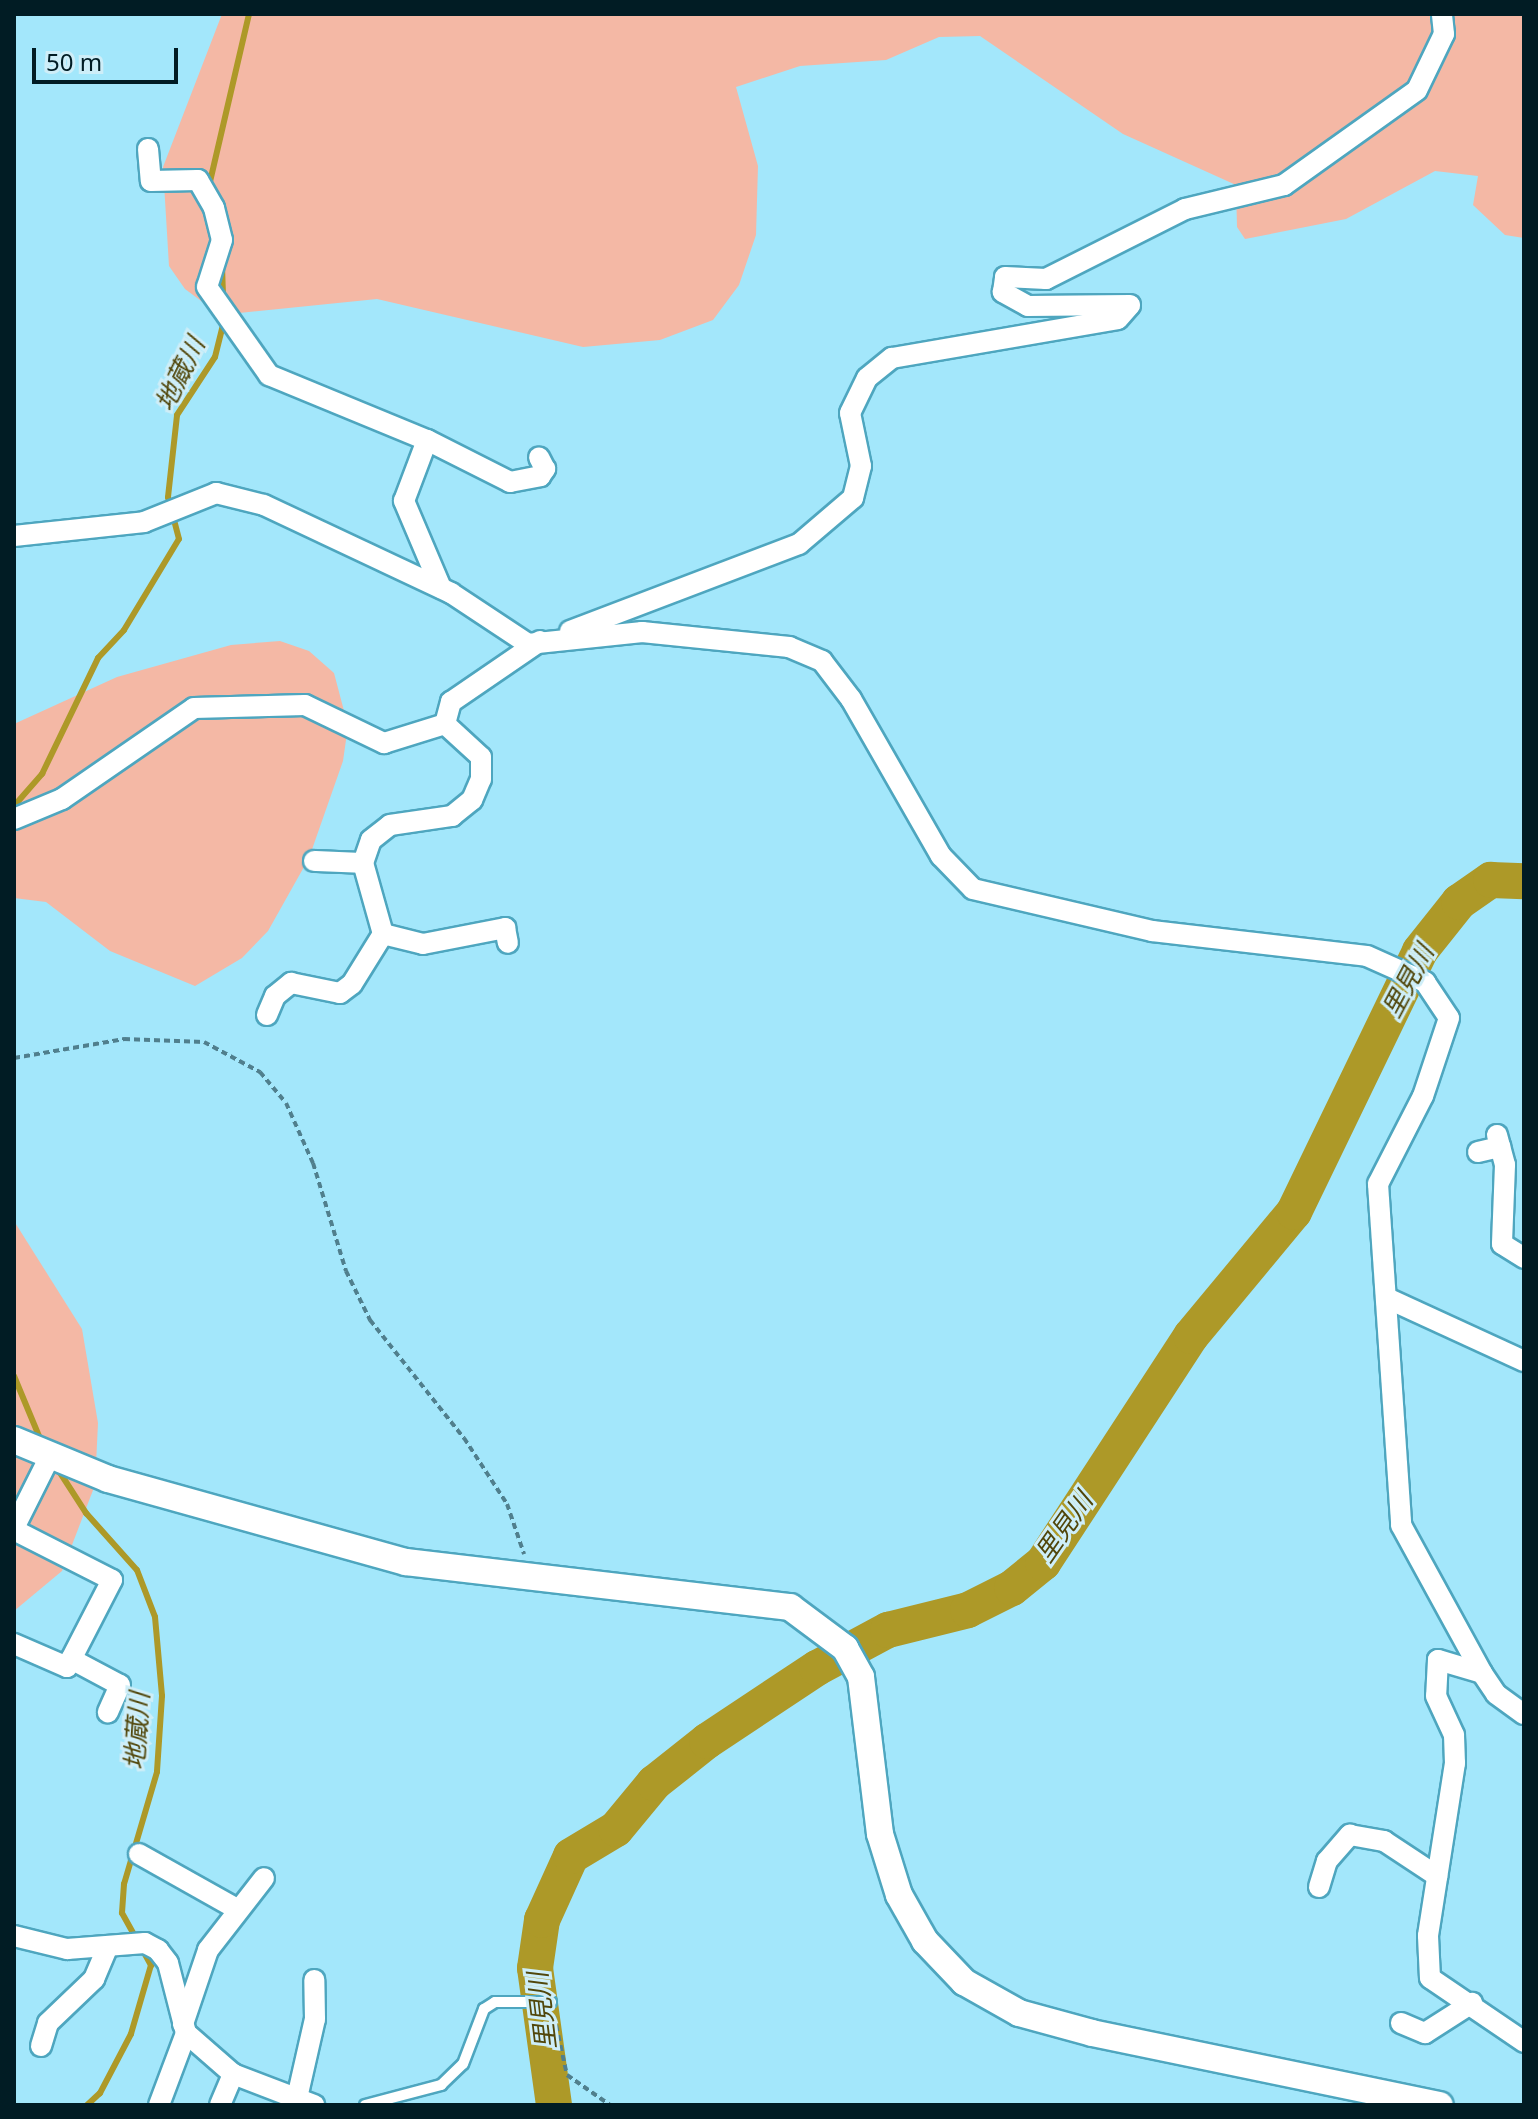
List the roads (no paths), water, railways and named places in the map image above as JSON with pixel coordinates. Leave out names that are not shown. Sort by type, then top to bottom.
[{"type":"street","points":[[445,724],[451,702],[528,644],[646,606],[799,544],[853,498],[861,466],[850,413],[867,378],[892,358],[1118,319],[1130,305],[1028,306],[1003,292],[1005,277],[1046,279],[1185,209],[1284,185],[1417,90],[1444,34],[1442,14]]},
{"type":"street","points":[[148,149],[151,181],[198,180],[214,208],[222,240],[207,287],[269,375],[427,440],[510,482],[540,476],[545,469],[539,457]]},
{"type":"street","points":[[427,440],[404,501],[441,588]]},
{"type":"street","points":[[14,536],[144,522],[216,493],[264,505],[441,588],[528,644],[653,632],[789,647],[822,661],[851,699],[941,856],[973,889],[1152,931],[1367,956],[1425,982],[1449,1018],[1423,1096],[1378,1184],[1389,1299],[1401,1525],[1482,1673],[1496,1694],[1524,1714]]},
{"type":"street","points":[[14,819],[62,799],[194,708],[305,705],[384,743],[445,724]]},
{"type":"street","points":[[383,934],[363,863],[371,840],[390,825],[452,816],[472,800],[481,779],[481,757],[445,724]]},
{"type":"street","points":[[314,861],[363,863]]},
{"type":"street","points":[[383,934],[423,944],[505,928],[508,943]]},
{"type":"street","points":[[267,1015],[291,983],[340,993],[383,934]]},
{"type":"street","points":[[1478,1152],[1499,1141],[1502,1244],[1524,1258]]},
{"type":"street","points":[[1389,1299],[1523,1357]]},
{"type":"street","points":[[14,1440],[50,1456],[406,1562],[742,1597],[790,1607],[845,1648],[861,1677],[880,1834],[899,1895],[925,1941],[964,1982],[1019,2013],[1092,2033],[1440,2105]]},
{"type":"street","points":[[17,1652],[67,1667],[112,1580],[14,1529],[50,1456]]},
{"type":"street","points":[[71,1659],[120,1685],[108,1712]]},
{"type":"street","points":[[1482,1673],[1438,1660],[1436,1696],[1454,1735],[1455,1763],[1428,1936],[1430,1978],[1472,2003],[1524,2042]]},
{"type":"street","points":[[1319,1887],[1327,1861],[1350,1835],[1384,1841],[1437,1876]]},
{"type":"street","points":[[139,1854],[237,1909]]},
{"type":"street","points":[[159,2105],[208,1950],[264,1878]]},
{"type":"street","points":[[14,1936],[67,1949],[145,1943],[158,1950],[168,1963],[185,2029],[233,2074],[306,2102],[315,2019],[310,2010],[314,1980]]},
{"type":"street","points":[[41,2046],[48,2023],[94,1979],[107,1948]]},
{"type":"street","points":[[1401,2023],[1425,2033],[1472,2003]]},
{"type":"street","points":[[220,2105],[233,2074]]},
{"type":"lane","points":[[365,2105],[441,2085],[463,2064],[484,2009],[495,2002],[551,2002]]},
{"type":"waterway","name":"地蔵川","points":[[209,186],[249,14]]},
{"type":"waterway","name":"地蔵川","points":[[222,266],[223,299]]},
{"type":"waterway","name":"地蔵川","points":[[14,806],[42,774],[98,658],[124,630],[179,539],[168,497],[177,415],[215,357],[224,322]]},
{"type":"waterway","name":"里見川","points":[[554,2105],[535,1968],[542,1920],[571,1856],[616,1829],[654,1783],[707,1741],[817,1668],[888,1630],[968,1610],[1012,1588],[1043,1563],[1191,1336],[1294,1212],[1420,951],[1459,902],[1491,880],[1524,881]]},
{"type":"waterway","name":"地蔵川","points":[[14,1376],[41,1441]]},
{"type":"waterway","name":"地蔵川","points":[[57,1468],[86,1513],[137,1570],[155,1617],[162,1696],[157,1772],[124,1884],[122,1913],[151,1965],[131,2034],[100,2093],[87,2105]]}]
